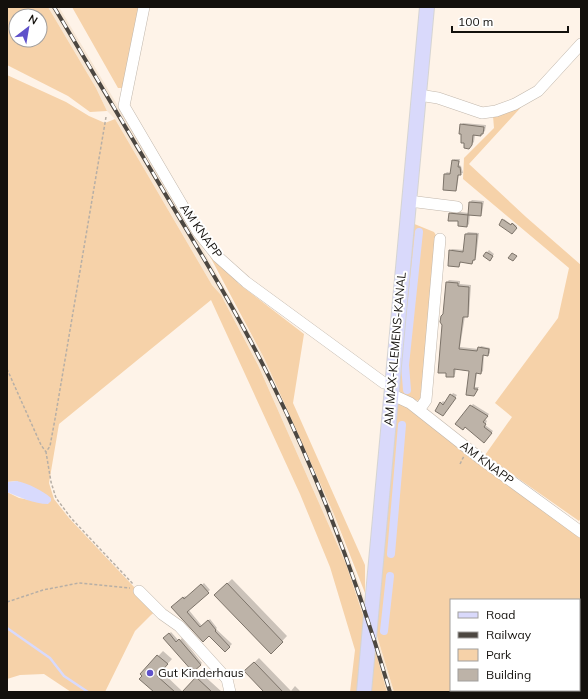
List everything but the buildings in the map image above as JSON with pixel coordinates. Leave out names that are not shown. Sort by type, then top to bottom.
[{"type":"main road","name":"AM MAX-KLEMENS-KANAL","points":[[364,692],[392,390],[412,202],[419,95],[427,7]]},
{"type":"street","name":"AM KNAPP","points":[[144,7],[124,106],[198,232],[218,257],[246,282],[267,298],[384,383],[398,397],[410,403],[481,459],[581,532]]},
{"type":"street","points":[[419,95],[438,98],[482,113],[496,111],[515,104],[538,91],[581,44]]},
{"type":"street","points":[[412,202],[457,207]]},
{"type":"street","points":[[419,410],[426,400],[440,238]]},
{"type":"street","points":[[140,591],[162,614],[179,626],[227,679],[230,692]]},
{"type":"path","points":[[46,452],[50,446],[106,117]]},
{"type":"path","points":[[7,369],[41,445],[46,452],[51,482],[56,498],[71,518],[140,591]]},
{"type":"path","points":[[7,602],[43,590],[79,583],[129,588],[140,591]]},
{"type":"shaded area","points":[[48,7],[59,7],[199,242],[265,360],[333,512],[374,626],[394,692],[387,692],[375,649],[346,564],[258,365],[221,295],[212,285],[115,119],[107,111],[96,88]]},
{"type":"green space","points":[[7,7],[48,7],[96,88],[107,111],[90,112],[68,96],[7,65]]},
{"type":"green space","points":[[72,7],[149,7],[123,88],[118,88]]},
{"type":"green space","points":[[7,75],[66,102],[89,116],[105,123],[115,119],[212,285],[221,295],[258,365],[346,564],[365,621],[358,692],[350,692],[355,650],[330,567],[300,494],[211,300],[59,424],[49,483],[54,499],[69,518],[135,588],[161,607],[135,631],[105,692],[71,692],[44,674],[20,675],[7,679],[7,492],[19,498],[30,500],[17,481],[7,482]]},
{"type":"green space","points":[[523,105],[469,164],[581,265],[581,518],[579,521],[485,455],[512,417],[495,403],[558,318],[569,268],[463,179],[464,158],[494,128],[493,116]]},
{"type":"green space","points":[[412,223],[434,232],[437,237],[420,401],[407,397],[397,388]]},
{"type":"green space","points":[[205,247],[239,284],[304,334],[293,403],[365,565],[365,593],[333,512],[265,360]]},
{"type":"green space","points":[[400,402],[554,517],[581,539],[581,692],[394,692],[374,626],[397,404]]},
{"type":"green space","points":[[375,649],[387,692],[370,692]]},
{"type":"water","points":[[17,481],[39,490],[51,498],[51,501],[48,504],[38,503],[7,492],[7,482]]},
{"type":"waterway","points":[[407,390],[405,365],[419,232]]},
{"type":"waterway","points":[[391,554],[402,425]]},
{"type":"waterway","points":[[384,631],[390,576]]},
{"type":"waterway","points":[[7,628],[50,658],[64,676],[88,692]]},
{"type":"railway","points":[[54,7],[223,292],[272,383],[307,458],[338,535],[390,692]]},
{"type":"place","name":"Gut Kinderhaus","points":[[150,673]]}]
